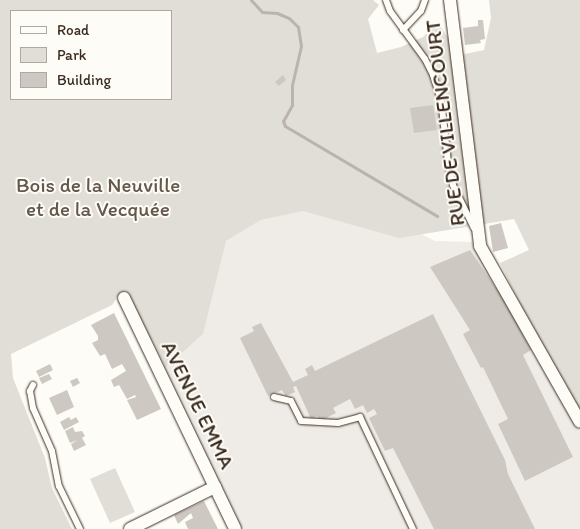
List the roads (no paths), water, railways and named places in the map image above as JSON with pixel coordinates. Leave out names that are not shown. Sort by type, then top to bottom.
[{"type":"street","name":"RUE DE VILLENCOURT","points":[[450,0],[460,92],[478,222],[478,241],[482,253],[580,422]]},
{"type":"street","name":"AVENUE EMMA","points":[[124,298],[235,529]]},
{"type":"street","points":[[130,529],[215,487]]},
{"type":"lane","name":"RUE DE VILLENCOURT","points":[[386,0],[390,11],[425,59],[433,75],[440,99],[448,162],[453,184],[478,241]]},
{"type":"lane","name":"RUE DE VILLENCOURT","points":[[403,30],[421,11],[425,0]]},
{"type":"lane","points":[[33,385],[30,391],[33,408],[52,451],[59,486],[80,529]]},
{"type":"lane","points":[[274,397],[291,401],[301,421],[338,423],[360,418],[413,529]]},
{"type":"waterway","points":[[251,0],[262,12],[277,13],[289,18],[298,27],[301,46],[292,85],[292,105],[283,121],[285,126],[437,216]]},
{"type":"park label","name":"Bois de la Neuville et de la Vecquée","points":[[98,197]]}]
